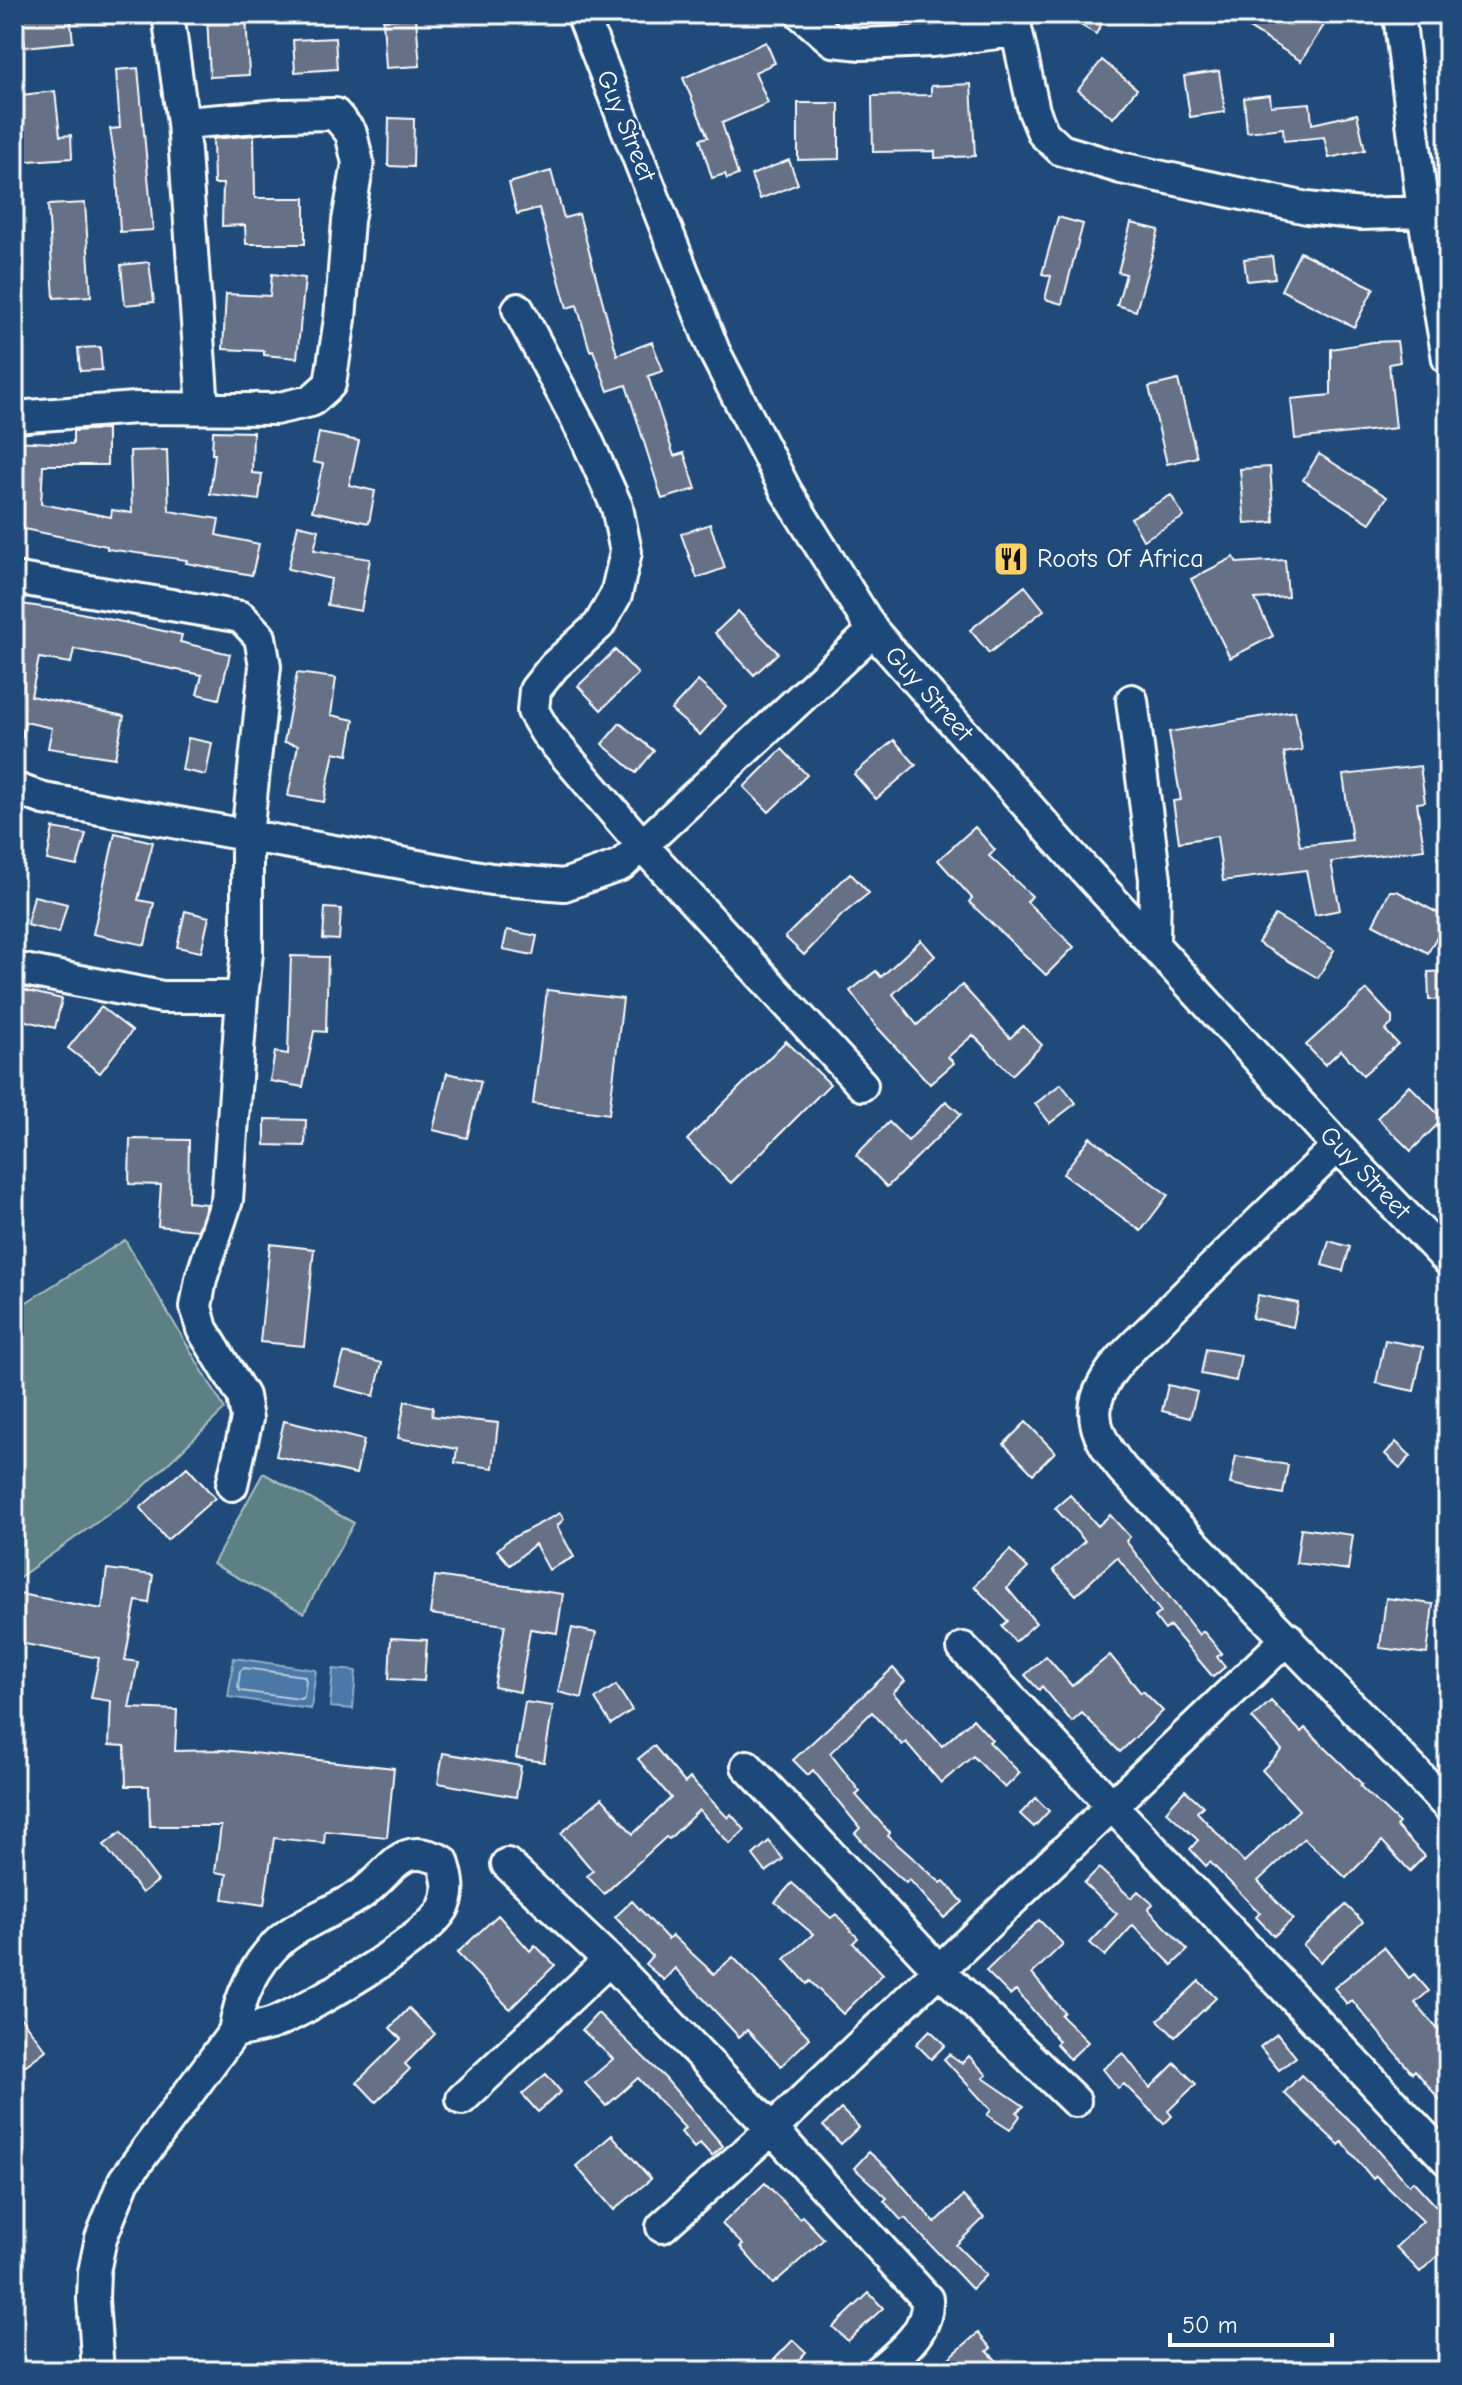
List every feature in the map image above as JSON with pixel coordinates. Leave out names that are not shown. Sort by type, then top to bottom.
[{"type":"street","points":[[168,14],[183,123],[203,408]]},
{"type":"street","name":"Guy Street","points":[[582,14],[714,351],[786,491],[873,631],[1338,1146],[1448,1260]]},
{"type":"street","points":[[801,14],[833,41],[861,44],[932,41],[1014,22],[1034,111],[1043,133],[1061,150],[1121,168],[1307,208],[1361,214],[1436,210]]},
{"type":"street","points":[[1399,14],[1436,210],[1448,359]]},
{"type":"street","points":[[14,417],[136,408],[275,409],[311,401],[330,384],[340,319],[348,221],[358,163],[351,133],[335,114],[183,123]]},
{"type":"street","points":[[518,309],[585,436],[617,507],[626,552],[616,595],[599,625],[554,666],[535,690],[533,711],[546,733],[642,845],[862,1085]]},
{"type":"street","points":[[14,578],[241,617],[260,637],[265,666],[247,836],[247,953],[227,1200],[201,1279],[196,1307],[202,1329],[243,1396],[247,1419],[232,1485]]},
{"type":"street","points":[[14,788],[44,799],[247,836],[491,879],[564,885],[621,865],[873,631]]},
{"type":"street","points":[[1132,700],[1155,879],[1154,944]]},
{"type":"street","points":[[14,968],[162,997],[242,997]]},
{"type":"street","points":[[1338,1146],[1111,1372],[1098,1394],[1096,1424],[1102,1444],[1123,1470],[1448,1806]]},
{"type":"street","points":[[662,2227],[772,2129],[940,1971],[1112,1803],[1288,1638]]},
{"type":"street","points":[[963,1648],[1448,2161]]},
{"type":"street","points":[[747,1766],[940,1971],[1075,2101]]},
{"type":"street","points":[[98,2371],[94,2272],[101,2238],[124,2180],[234,2032],[242,1995],[259,1966],[281,1940],[362,1893],[408,1854],[426,1853],[443,1861],[450,1883],[444,1908],[426,1929],[308,2006],[272,2024],[234,2032]]},
{"type":"street","points":[[507,1864],[609,1960],[772,2129],[927,2299],[928,2314],[923,2325],[911,2342],[879,2371]]},
{"type":"street","points":[[462,2099],[609,1960]]},
{"type":"green space","points":[[125,1240],[225,1409],[134,1496],[14,1581],[14,1310]]},
{"type":"green space","points":[[263,1473],[354,1523],[304,1613],[213,1564]]},
{"type":"water","points":[[234,1658],[316,1670],[311,1709],[228,1697]]},
{"type":"water","points":[[333,1669],[356,1671],[353,1709],[330,1707]]},
{"type":"building","points":[[70,14],[73,42],[25,47],[22,15]]},
{"type":"building","points":[[207,14],[246,14],[249,75],[210,77]]},
{"type":"building","points":[[1061,14],[1107,14],[1096,34]]},
{"type":"building","points":[[1227,14],[1331,14],[1301,61]]},
{"type":"building","points":[[416,18],[420,66],[386,68],[383,20]]},
{"type":"building","points":[[335,38],[337,69],[295,72],[293,40]]},
{"type":"building","points":[[766,42],[775,63],[755,72],[768,103],[722,123],[738,175],[727,179],[725,174],[712,178],[700,139],[708,137],[683,78]]},
{"type":"building","points":[[1102,60],[1137,89],[1113,118],[1078,90]]},
{"type":"building","points":[[138,68],[153,230],[120,232],[117,173],[110,129],[120,128],[116,70]]},
{"type":"building","points":[[1219,71],[1225,112],[1190,117],[1184,76]]},
{"type":"building","points":[[971,84],[975,156],[935,158],[935,151],[873,152],[872,96],[931,95],[931,86]]},
{"type":"building","points":[[55,91],[60,136],[71,135],[72,158],[14,162],[14,96]]},
{"type":"building","points":[[1270,95],[1271,106],[1310,103],[1312,124],[1357,114],[1365,150],[1329,158],[1324,137],[1284,141],[1283,128],[1247,132],[1244,98]]},
{"type":"building","points":[[798,103],[839,103],[839,159],[798,160]]},
{"type":"building","points":[[389,118],[414,119],[413,167],[388,166]]},
{"type":"building","points":[[254,135],[255,198],[305,198],[305,244],[246,244],[245,225],[222,226],[223,184],[214,184],[213,139]]},
{"type":"building","points":[[789,160],[798,184],[760,199],[751,175]]},
{"type":"building","points":[[551,171],[564,218],[579,214],[617,355],[652,342],[663,371],[648,376],[674,456],[684,453],[696,489],[662,499],[626,385],[608,391],[593,350],[590,351],[577,305],[567,308],[539,208],[517,214],[509,183]]},
{"type":"building","points":[[85,203],[91,296],[54,298],[48,205]]},
{"type":"building","points":[[1058,217],[1083,224],[1062,304],[1045,299],[1051,276],[1042,274]]},
{"type":"building","points":[[1131,223],[1159,230],[1136,311],[1117,305],[1126,274],[1118,272]]},
{"type":"building","points":[[1300,252],[1374,288],[1354,327],[1281,290]]},
{"type":"building","points":[[1272,256],[1275,278],[1247,281],[1244,259]]},
{"type":"building","points":[[149,262],[154,302],[125,305],[121,265]]},
{"type":"building","points":[[272,274],[305,278],[297,358],[264,355],[264,351],[223,349],[226,294],[270,296]]},
{"type":"building","points":[[1397,341],[1400,362],[1389,364],[1396,428],[1295,439],[1291,399],[1331,395],[1331,349]]},
{"type":"building","points":[[100,347],[102,370],[80,371],[78,348]]},
{"type":"building","points":[[1178,380],[1197,457],[1167,464],[1149,387]]},
{"type":"building","points":[[107,429],[107,465],[43,465],[41,504],[111,517],[112,510],[132,513],[130,451],[167,450],[169,511],[219,519],[216,535],[259,544],[252,575],[186,563],[187,560],[107,549],[107,546],[14,527],[14,441],[73,444],[73,431]]},
{"type":"building","points":[[213,431],[253,432],[252,473],[262,474],[259,500],[210,494],[215,454],[212,454]]},
{"type":"building","points":[[319,433],[359,441],[349,485],[375,491],[369,523],[312,511],[323,464],[313,462]]},
{"type":"building","points":[[1319,454],[1387,497],[1370,523],[1303,480]]},
{"type":"building","points":[[1270,467],[1274,522],[1245,524],[1240,469]]},
{"type":"building","points":[[1171,495],[1184,517],[1143,540],[1131,518]]},
{"type":"building","points":[[710,524],[725,568],[697,578],[681,534]]},
{"type":"building","points":[[298,525],[319,530],[314,550],[370,559],[361,611],[327,605],[331,579],[288,569]]},
{"type":"building","points":[[1234,557],[1237,563],[1285,560],[1288,597],[1255,599],[1273,636],[1230,658],[1191,579]]},
{"type":"building","points":[[1025,586],[1044,610],[989,653],[970,630]]},
{"type":"building","points":[[14,603],[76,612],[182,635],[180,642],[230,654],[219,699],[197,694],[202,675],[74,649],[71,663],[39,658],[31,696],[124,716],[115,758],[48,748],[52,728],[25,722],[22,738],[14,737]]},
{"type":"building","points":[[738,611],[778,653],[754,675],[715,633]]},
{"type":"building","points":[[615,650],[638,674],[601,710],[578,686]]},
{"type":"building","points":[[297,673],[336,678],[331,715],[354,720],[348,755],[334,752],[324,802],[288,796],[298,745],[284,742]]},
{"type":"building","points":[[698,681],[726,706],[700,735],[671,710]]},
{"type":"building","points":[[1295,711],[1302,750],[1284,753],[1300,846],[1352,840],[1343,775],[1420,766],[1425,802],[1417,803],[1424,849],[1331,862],[1340,910],[1315,915],[1306,870],[1223,881],[1217,836],[1179,842],[1173,801],[1181,800],[1169,732]]},
{"type":"building","points":[[620,723],[654,751],[636,773],[602,744]]},
{"type":"building","points":[[188,738],[212,743],[206,775],[182,770]]},
{"type":"building","points":[[894,740],[916,765],[876,799],[854,774]]},
{"type":"building","points":[[782,749],[807,775],[769,812],[744,787]]},
{"type":"building","points":[[975,827],[995,850],[989,856],[1032,896],[1027,902],[1074,947],[1046,975],[969,902],[972,898],[938,860]]},
{"type":"building","points":[[53,828],[86,834],[77,866],[47,860]]},
{"type":"building","points":[[115,833],[153,842],[138,900],[154,903],[145,945],[93,934]]},
{"type":"building","points":[[850,873],[869,893],[842,915],[804,955],[785,937]]},
{"type":"building","points":[[1390,891],[1397,891],[1447,918],[1428,953],[1373,924]]},
{"type":"building","points":[[34,896],[67,904],[59,933],[27,925]]},
{"type":"building","points":[[325,908],[341,909],[339,940],[323,939]]},
{"type":"building","points":[[185,911],[209,917],[201,952],[177,947]]},
{"type":"building","points":[[1275,915],[1334,950],[1318,978],[1258,943]]},
{"type":"building","points":[[507,930],[537,936],[533,955],[503,949]]},
{"type":"building","points":[[921,940],[935,956],[893,994],[917,1025],[962,985],[1010,1038],[1023,1026],[1042,1045],[1012,1075],[973,1035],[948,1057],[954,1063],[930,1084],[876,1026],[850,991],[876,971],[881,977]]},
{"type":"building","points":[[291,956],[328,957],[326,1032],[314,1031],[303,1087],[270,1081],[275,1052],[288,1054]]},
{"type":"building","points":[[1448,971],[1448,999],[1429,1000],[1428,972]]},
{"type":"building","points":[[14,988],[62,999],[55,1028],[14,1018]]},
{"type":"building","points":[[547,990],[623,999],[609,1114],[533,1104]]},
{"type":"building","points":[[1367,990],[1392,1017],[1392,1024],[1385,1030],[1398,1044],[1363,1075],[1341,1050],[1325,1065],[1306,1045]]},
{"type":"building","points":[[101,1007],[132,1031],[100,1073],[68,1048]]},
{"type":"building","points":[[786,1041],[830,1084],[731,1183],[687,1140]]},
{"type":"building","points":[[447,1073],[481,1081],[467,1138],[433,1130]]},
{"type":"building","points":[[1061,1084],[1076,1103],[1050,1123],[1035,1104]]},
{"type":"building","points":[[1409,1085],[1443,1119],[1411,1151],[1377,1118]]},
{"type":"building","points":[[946,1101],[961,1114],[887,1187],[856,1155],[889,1122],[908,1141]]},
{"type":"building","points":[[265,1119],[306,1120],[305,1146],[265,1145]]},
{"type":"building","points":[[1090,1137],[1168,1195],[1141,1231],[1063,1174]]},
{"type":"building","points":[[130,1139],[189,1140],[188,1202],[207,1204],[198,1230],[158,1226],[161,1185],[129,1184]]},
{"type":"building","points":[[1329,1241],[1350,1247],[1343,1271],[1322,1265]]},
{"type":"building","points":[[270,1244],[314,1249],[304,1346],[260,1342]]},
{"type":"building","points":[[1258,1295],[1298,1303],[1293,1327],[1252,1318]]},
{"type":"building","points":[[1385,1340],[1423,1347],[1414,1391],[1376,1383]]},
{"type":"building","points":[[1206,1349],[1241,1355],[1236,1381],[1201,1374]]},
{"type":"building","points":[[344,1353],[382,1363],[374,1396],[335,1386]]},
{"type":"building","points":[[1168,1385],[1197,1392],[1190,1418],[1162,1411]]},
{"type":"building","points":[[405,1401],[433,1407],[432,1416],[498,1423],[493,1468],[455,1463],[457,1449],[398,1438]]},
{"type":"building","points":[[284,1421],[364,1440],[356,1474],[276,1456]]},
{"type":"building","points":[[1026,1422],[1055,1452],[1033,1474],[1004,1444]]},
{"type":"building","points":[[1396,1442],[1411,1456],[1400,1468],[1385,1454]]},
{"type":"building","points":[[1236,1456],[1288,1465],[1283,1494],[1230,1484]]},
{"type":"building","points":[[187,1467],[215,1498],[167,1540],[140,1508]]},
{"type":"building","points":[[1070,1495],[1098,1526],[1110,1515],[1130,1537],[1126,1541],[1199,1635],[1203,1631],[1222,1653],[1217,1657],[1225,1667],[1213,1677],[1170,1626],[1165,1630],[1155,1617],[1161,1612],[1117,1557],[1076,1595],[1053,1570],[1085,1541],[1055,1508]]},
{"type":"building","points":[[560,1513],[564,1519],[557,1526],[574,1557],[549,1570],[535,1544],[510,1565],[497,1550],[508,1540]]},
{"type":"building","points":[[1301,1528],[1353,1535],[1348,1570],[1296,1563]]},
{"type":"building","points":[[1010,1550],[1028,1568],[1007,1588],[1036,1623],[1015,1642],[1002,1626],[1008,1621],[974,1586]]},
{"type":"building","points":[[107,1569],[153,1575],[149,1603],[136,1601],[125,1660],[138,1662],[129,1708],[177,1710],[175,1751],[223,1750],[394,1768],[387,1837],[325,1831],[324,1843],[274,1838],[264,1905],[223,1899],[227,1874],[215,1872],[221,1826],[150,1826],[149,1786],[126,1786],[125,1746],[109,1745],[111,1701],[91,1698],[99,1658],[14,1642],[14,1593],[102,1609]]},
{"type":"building","points":[[435,1576],[563,1594],[557,1633],[530,1629],[520,1692],[494,1687],[505,1625],[430,1614]]},
{"type":"building","points":[[1386,1598],[1433,1604],[1427,1654],[1380,1648]]},
{"type":"building","points":[[572,1628],[596,1633],[582,1698],[558,1692]]},
{"type":"building","points":[[391,1638],[427,1640],[424,1681],[389,1679]]},
{"type":"building","points":[[1110,1655],[1141,1693],[1143,1691],[1163,1711],[1120,1752],[1082,1713],[1072,1722],[1042,1686],[1039,1690],[1025,1675],[1046,1656],[1072,1686]]},
{"type":"building","points":[[893,1668],[905,1681],[893,1693],[942,1746],[973,1719],[992,1740],[989,1742],[1020,1773],[1005,1788],[973,1756],[941,1783],[906,1742],[902,1745],[872,1712],[830,1753],[860,1792],[856,1795],[890,1833],[888,1836],[941,1883],[944,1881],[963,1902],[944,1918],[909,1879],[906,1883],[855,1833],[860,1828],[813,1770],[808,1775],[793,1760]]},
{"type":"building","points":[[616,1685],[632,1710],[611,1724],[595,1699]]},
{"type":"building","points":[[1271,1701],[1301,1732],[1305,1728],[1362,1784],[1360,1786],[1399,1823],[1396,1826],[1425,1856],[1410,1871],[1382,1841],[1346,1878],[1304,1838],[1258,1881],[1293,1919],[1274,1936],[1256,1917],[1260,1913],[1210,1862],[1206,1866],[1190,1849],[1198,1840],[1166,1811],[1185,1790],[1203,1806],[1197,1812],[1244,1862],[1299,1810],[1262,1770],[1282,1750],[1252,1718]]},
{"type":"building","points":[[525,1702],[553,1706],[544,1762],[516,1758]]},
{"type":"building","points":[[654,1746],[685,1783],[690,1778],[728,1818],[731,1814],[745,1830],[730,1844],[699,1810],[604,1894],[587,1876],[593,1871],[561,1833],[602,1798],[633,1834],[671,1798],[638,1759]]},
{"type":"building","points":[[443,1753],[521,1766],[516,1797],[438,1783]]},
{"type":"building","points":[[1036,1798],[1049,1811],[1034,1827],[1020,1814]]},
{"type":"building","points":[[121,1832],[158,1881],[142,1893],[104,1845]]},
{"type":"building","points":[[769,1841],[783,1859],[766,1872],[753,1855]]},
{"type":"building","points":[[1099,1868],[1131,1898],[1138,1891],[1153,1904],[1148,1909],[1188,1950],[1172,1965],[1133,1925],[1105,1956],[1090,1943],[1117,1914],[1084,1883]]},
{"type":"building","points":[[792,1883],[831,1918],[836,1914],[858,1938],[853,1943],[883,1974],[843,2014],[810,1981],[807,1984],[785,1959],[813,1934],[775,1902]]},
{"type":"building","points":[[632,1901],[668,1939],[672,1935],[714,1974],[733,1957],[810,2038],[781,2066],[747,2030],[739,2037],[675,1968],[664,1980],[645,1964],[652,1956],[615,1917]]},
{"type":"building","points":[[1346,1905],[1363,1922],[1320,1962],[1303,1945]]},
{"type":"building","points":[[498,1915],[530,1951],[535,1945],[555,1965],[510,2009],[457,1953]]},
{"type":"building","points":[[1039,1920],[1063,1944],[1032,1974],[1064,2012],[1061,2015],[1088,2042],[1070,2059],[1056,2044],[1059,2041],[1016,1990],[1010,1995],[986,1971]]},
{"type":"building","points":[[1384,1947],[1409,1978],[1414,1974],[1429,1991],[1415,2003],[1448,2041],[1448,2110],[1415,2070],[1412,2073],[1352,2000],[1347,2004],[1334,1988]]},
{"type":"building","points":[[1199,1981],[1216,1998],[1175,2037],[1158,2020]]},
{"type":"building","points":[[409,2008],[435,2034],[405,2064],[410,2069],[376,2102],[357,2082],[401,2039],[390,2028]]},
{"type":"building","points":[[14,2009],[46,2050],[14,2074]]},
{"type":"building","points":[[598,2013],[666,2079],[723,2146],[712,2156],[700,2143],[694,2148],[681,2132],[685,2128],[638,2078],[606,2106],[585,2083],[613,2059],[582,2030]]},
{"type":"building","points":[[930,2030],[945,2045],[931,2059],[916,2044]]},
{"type":"building","points":[[1277,2034],[1296,2057],[1279,2070],[1260,2047]]},
{"type":"building","points":[[1123,2053],[1150,2088],[1175,2063],[1196,2084],[1168,2111],[1172,2116],[1164,2124],[1124,2084],[1118,2088],[1103,2069]]},
{"type":"building","points":[[949,2054],[962,2063],[969,2056],[987,2075],[983,2078],[1024,2106],[1017,2112],[1020,2116],[1010,2130],[987,2115],[991,2110],[944,2059]]},
{"type":"building","points":[[546,2074],[561,2092],[538,2112],[522,2094]]},
{"type":"building","points":[[1301,2075],[1360,2130],[1409,2185],[1413,2181],[1448,2219],[1448,2246],[1420,2272],[1396,2247],[1423,2221],[1376,2176],[1373,2179],[1342,2142],[1339,2145],[1284,2093]]},
{"type":"building","points":[[841,2109],[859,2127],[841,2144],[823,2126]]},
{"type":"building","points":[[612,2135],[651,2179],[614,2210],[576,2166]]},
{"type":"building","points":[[869,2152],[890,2171],[935,2223],[963,2196],[984,2218],[956,2245],[986,2275],[972,2289],[905,2218],[901,2220],[884,2201],[887,2198],[854,2168]]},
{"type":"building","points":[[765,2183],[824,2239],[773,2284],[740,2247],[743,2245],[722,2224]]},
{"type":"building","points":[[869,2293],[883,2308],[848,2341],[833,2327]]},
{"type":"building","points":[[978,2333],[991,2348],[987,2351],[1007,2371],[934,2371]]},
{"type":"building","points":[[793,2340],[806,2352],[785,2371],[773,2361]]},
{"type":"place","name":"Roots Of Africa","points":[[1011,559]]}]
